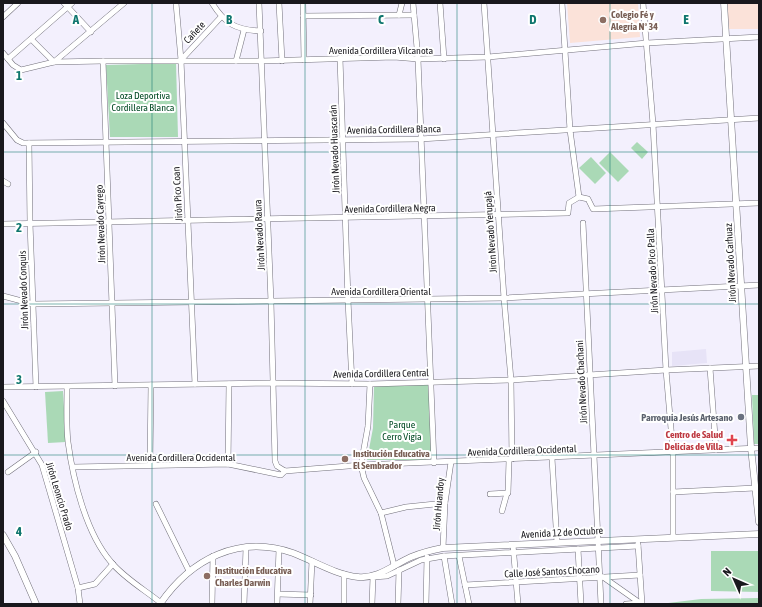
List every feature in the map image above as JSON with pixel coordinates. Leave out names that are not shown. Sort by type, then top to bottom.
[{"type":"street","points":[[3,17],[18,3]]},
{"type":"street","points":[[31,39],[54,62],[124,3]]},
{"type":"street","name":"Jirón Pico Coan","points":[[176,3],[181,60],[183,141],[195,384]]},
{"type":"street","points":[[212,3],[221,17],[232,25],[244,30],[261,31]]},
{"type":"street","name":"Jirón Nevado Raura","points":[[259,3],[271,302],[275,461],[277,466],[285,471]]},
{"type":"street","points":[[279,3],[282,61]]},
{"type":"street","points":[[302,3],[304,60]]},
{"type":"street","points":[[399,15],[402,3]]},
{"type":"street","points":[[413,3],[418,59],[426,300],[432,381],[434,463]]},
{"type":"street","points":[[440,3],[444,59]]},
{"type":"street","name":"Jirón Nevado Yerupajá","points":[[484,3],[492,134],[511,380],[510,477],[508,493],[502,511]]},
{"type":"street","points":[[562,3],[570,130],[579,197],[584,197],[590,201],[594,209],[759,203]]},
{"type":"street","name":"Jirón Nevado Pico Palla","points":[[643,3],[653,124],[666,370],[673,452],[673,538]]},
{"type":"street","name":"Jirón Nevado Carhuaz","points":[[724,3],[751,448],[759,522]]},
{"type":"street","points":[[3,53],[8,59],[68,4],[91,32]]},
{"type":"street","points":[[303,16],[414,15]]},
{"type":"street","name":"Cañete","points":[[181,60],[221,17]]},
{"type":"street","points":[[236,61],[244,30]]},
{"type":"street","name":"Avenida Cordillera Vilcanota","points":[[8,59],[17,69],[21,70],[54,62],[181,60],[282,61],[394,57],[444,59],[488,57],[647,43],[759,37]]},
{"type":"street","name":"Jirón Nevado Huascarán","points":[[340,58],[352,384]]},
{"type":"street","name":"Jirón Nevado Cayrego","points":[[103,61],[115,386]]},
{"type":"street","name":"Avenida Cordillera Blanca","points":[[29,143],[420,139],[759,118]]},
{"type":"street","points":[[3,123],[18,140],[23,143],[29,143]]},
{"type":"street","name":"Jirón Nevado Conquis","points":[[29,143],[30,223],[36,388]]},
{"type":"street","name":"Avenida Cordillera Negra","points":[[3,224],[568,213],[569,203],[579,197]]},
{"type":"street","name":"Jirón Nevado Chachani","points":[[582,222],[594,456],[597,548],[601,577],[601,604]]},
{"type":"street","name":"Avenida Cordillera Oriental","points":[[3,296],[33,304],[426,300],[504,298],[759,285]]},
{"type":"street","name":"Avenida Cordillera Central","points":[[3,387],[36,388],[272,383],[370,384],[432,381],[511,380],[666,370],[759,366]]},
{"type":"street","points":[[710,368],[716,450]]},
{"type":"street","points":[[228,464],[229,384]]},
{"type":"street","points":[[370,384],[368,426],[361,465],[364,478],[381,513],[397,568],[398,604]]},
{"type":"street","points":[[150,465],[151,385]]},
{"type":"street","points":[[67,387],[68,441],[81,500],[92,530],[104,553],[113,564],[161,603],[174,585],[189,571],[213,556],[246,548],[261,547],[279,549],[344,574],[373,577],[372,604]]},
{"type":"street","name":"Jirón Leoncio Prado","points":[[3,401],[36,452],[48,481],[78,588],[80,604]]},
{"type":"street","name":"Avenida Cordillera Occidental","points":[[73,466],[228,464],[280,475],[285,471],[361,465],[511,460],[759,448]]},
{"type":"street","points":[[8,472],[36,452]]},
{"type":"street","points":[[552,458],[557,543]]},
{"type":"street","name":"Jirón Huandoy","points":[[443,548],[445,503],[451,462]]},
{"type":"street","points":[[672,492],[755,488]]},
{"type":"street","points":[[490,494],[507,493]]},
{"type":"street","points":[[381,513],[406,507],[445,503]]},
{"type":"street","points":[[156,504],[189,571]]},
{"type":"street","name":"Avenida 12 de Octubre","points":[[397,568],[427,552],[443,548],[759,534]]},
{"type":"street","points":[[3,535],[15,556],[36,604]]},
{"type":"street","points":[[638,539],[641,603]]},
{"type":"street","points":[[514,545],[518,604]]},
{"type":"street","name":"Avenida 12 de Octubre","points":[[373,577],[427,558],[444,556],[638,546]]},
{"type":"street","points":[[244,604],[246,548]]},
{"type":"street","points":[[277,604],[279,549]]},
{"type":"street","points":[[578,549],[581,604]]},
{"type":"street","points":[[426,604],[427,552]]},
{"type":"street","points":[[212,604],[213,556]]},
{"type":"street","points":[[444,556],[452,604]]},
{"type":"street","points":[[460,556],[469,604]]},
{"type":"street","points":[[310,604],[312,561]]},
{"type":"street","points":[[78,588],[95,584],[113,564]]},
{"type":"street","points":[[344,574],[344,604]]},
{"type":"street","name":"Calle José Santos Chocano","points":[[465,585],[640,575]]},
{"type":"street","points":[[601,577],[641,603]]},
{"type":"street","points":[[278,594],[311,595]]},
{"type":"street","points":[[626,604],[641,603]]},
{"type":"shaded area","name":"Colegio Fé y Alegría N° 34","points":[[567,3],[638,3],[640,37],[570,43]]},
{"type":"shaded area","points":[[727,3],[759,3],[759,29],[729,29]]},
{"type":"shaded area","points":[[706,349],[707,363],[672,366],[672,352]]},
{"type":"green space","name":"Loza Deportiva Cordillera Blanca","points":[[176,63],[178,137],[110,137],[106,65]]},
{"type":"green space","points":[[637,142],[648,152],[642,159],[631,148]]},
{"type":"green space","points":[[610,152],[629,171],[618,182],[599,163]]},
{"type":"green space","points":[[591,157],[606,173],[595,184],[579,168]]},
{"type":"green space","name":"Parque Cerro Vigía","points":[[431,384],[432,460],[367,460],[373,428],[374,386]]},
{"type":"green space","points":[[63,391],[66,442],[48,443],[45,392]]},
{"type":"green space","points":[[752,395],[759,395],[759,444],[754,444]]},
{"type":"green space","points":[[711,551],[759,551],[759,592],[711,591]]},
{"type":"green space","points":[[759,598],[759,604],[660,604],[701,599]]},
{"type":"place","name":"Colegio Fé y Alegría N° 34","points":[[603,20]]},
{"type":"place","name":"Parroquia Jesús Artesano","points":[[741,417]]},
{"type":"place","name":"Centro de Salud Delicias de Villa","points":[[732,440]]},
{"type":"place","name":"Institución Educativa El Sembrador","points":[[345,459]]},
{"type":"place","name":"Institución Educativa Charles Darwin","points":[[207,576]]}]
